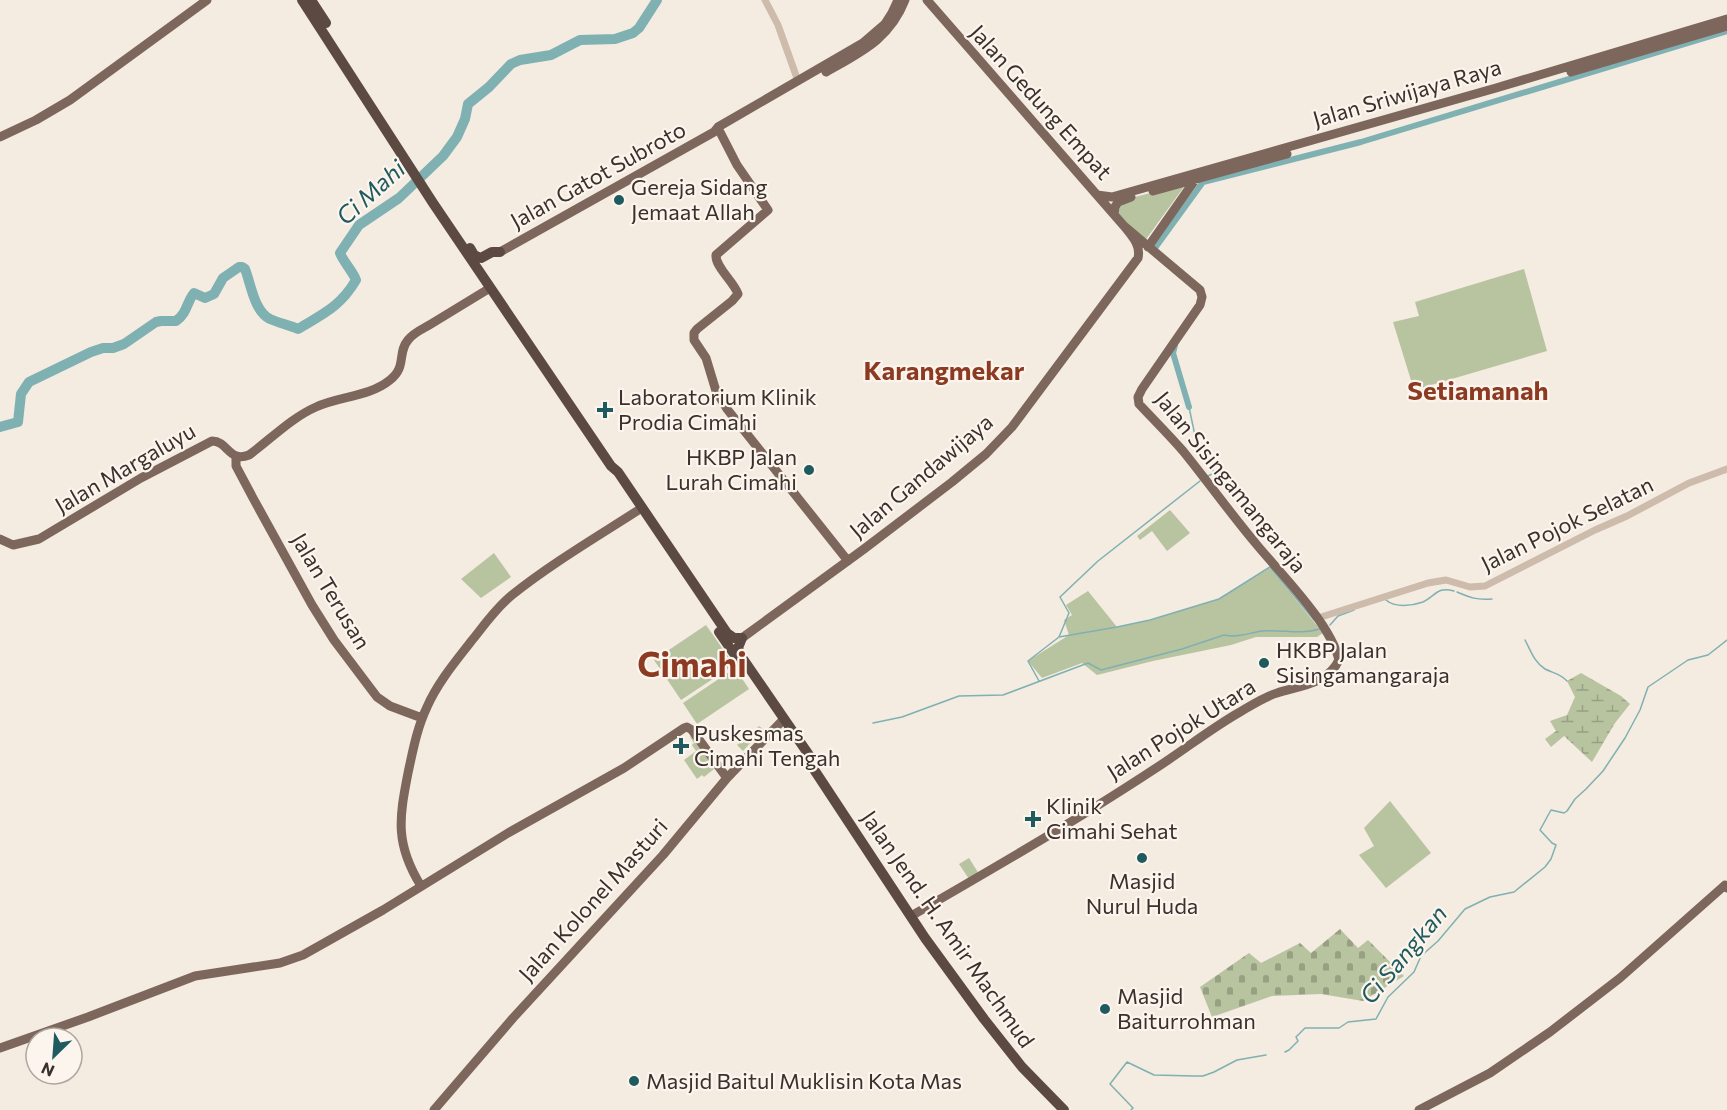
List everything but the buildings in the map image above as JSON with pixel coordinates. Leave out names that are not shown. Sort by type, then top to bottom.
[{"type":"highway","name":"Jalan Jend. H. Amir Machmud","points":[[302,0],[490,288],[611,466],[622,478],[727,633],[734,638],[742,638],[739,652],[910,916],[1002,1043],[1064,1110]]},
{"type":"highway","name":"Jalan Jend. H. Amir Machmud","points":[[311,0],[419,177],[474,255],[481,258],[492,252],[500,252]]},
{"type":"highway","name":"Jalan Jend. H. Amir Machmud","points":[[500,252],[496,258],[486,264],[485,268],[504,300],[506,309]]},
{"type":"highway","name":"Jalan Jend. H. Amir Machmud","points":[[611,466],[613,476],[782,720]]},
{"type":"main road","points":[[0,137],[53,111],[207,0]]},
{"type":"main road","name":"Jalan Gatot Subroto","points":[[500,252],[717,132],[718,127],[833,64],[876,33],[900,0]]},
{"type":"main road","name":"Jalan Gedung Empat","points":[[926,1],[1125,226]]},
{"type":"main road","name":"Jalan Sriwijaya Raya","points":[[1471,98],[1727,19]]},
{"type":"main road","name":"Jalan Sriwijaya Raya","points":[[1114,214],[1116,204],[1121,200],[1407,116],[1727,26]]},
{"type":"main road","name":"Jalan Sriwijaya Raya","points":[[1097,195],[1112,196],[1355,131]]},
{"type":"main road","points":[[717,132],[768,210],[716,255],[716,261],[738,294],[732,302],[697,329],[694,333],[694,340],[706,358],[716,391],[727,409],[848,561]]},
{"type":"main road","points":[[1148,246],[1195,180]]},
{"type":"main road","name":"Jalan Gandawijaya","points":[[742,638],[848,561],[977,462],[1012,427],[1138,258],[1138,245],[1125,226]]},
{"type":"main road","name":"Jalan Sisingamangaraja","points":[[1125,226],[1200,290],[1202,295],[1202,302],[1146,381],[1139,394],[1139,404],[1182,451],[1318,618],[1339,660]]},
{"type":"main road","points":[[236,457],[249,455],[288,425],[317,407],[360,394],[390,380],[399,369],[404,347],[412,335],[490,288]]},
{"type":"main road","name":"Jalan Margaluyu","points":[[0,540],[13,545],[39,539],[141,478],[212,441],[219,442],[236,457]]},
{"type":"main road","name":"Jalan Terusan","points":[[236,457],[236,466],[312,605],[334,640],[383,702],[422,718]]},
{"type":"main road","points":[[421,886],[407,860],[403,846],[400,814],[415,739],[422,718],[438,686],[501,605],[555,564],[637,511]]},
{"type":"main road","name":"Jalan Pojok Utara","points":[[910,916],[1155,769],[1242,711],[1278,693],[1314,682],[1331,671],[1339,660]]},
{"type":"main road","name":"Jalan Kolonel Masturi","points":[[434,1110],[513,1018],[663,855],[727,778],[782,720]]},
{"type":"main road","points":[[0,1048],[195,976],[216,971],[263,966],[293,958],[383,910],[500,838],[624,768],[684,728],[692,730],[727,778]]},
{"type":"main road","points":[[1419,1110],[1490,1073],[1550,1032],[1620,978],[1726,886]]},
{"type":"street","points":[[765,0],[778,25],[796,85]]},
{"type":"street","name":"Jalan Pojok Selatan","points":[[1318,618],[1428,583],[1446,580],[1470,587],[1485,586],[1689,483],[1727,469]]},
{"type":"green space","points":[[1186,184],[1144,242],[1134,233],[1111,203]]},
{"type":"green space","points":[[1524,269],[1547,351],[1414,390],[1393,322],[1419,316],[1415,302]]},
{"type":"green space","points":[[1170,510],[1190,533],[1167,551],[1152,531],[1140,540],[1137,536]]},
{"type":"green space","points":[[494,553],[511,577],[481,598],[461,579]]},
{"type":"green space","points":[[1270,568],[1323,633],[1317,637],[1256,637],[1231,645],[1097,675],[1082,663],[1042,678],[1028,661],[1069,635],[1064,620],[1072,615],[1066,605],[1088,591],[1117,627],[1150,620],[1219,599]]},
{"type":"green space","points":[[706,625],[734,665],[681,700],[654,660]]},
{"type":"green space","points":[[735,668],[749,689],[697,724],[683,703]]},
{"type":"green space","points":[[1581,673],[1621,696],[1630,704],[1615,723],[1592,762],[1564,736],[1551,747],[1545,739],[1556,731],[1550,721],[1567,715],[1575,697],[1567,681]]},
{"type":"green space","points":[[759,726],[763,729],[743,751],[737,745]]},
{"type":"green space","points":[[692,735],[714,769],[704,777],[702,775],[697,779],[684,760],[696,751],[690,737]]},
{"type":"green space","points":[[1390,801],[1431,853],[1386,888],[1359,855],[1374,846],[1364,828]]},
{"type":"green space","points":[[969,858],[979,874],[969,879],[959,864]]},
{"type":"green space","points":[[1340,929],[1358,948],[1368,940],[1404,976],[1363,1001],[1321,994],[1272,996],[1212,1017],[1200,987],[1249,953],[1261,963],[1300,943],[1311,953]]},
{"type":"waterway","name":"Ci Mahi","points":[[0,427],[18,422],[21,394],[29,382],[91,352],[124,344],[156,322],[176,321],[183,314],[194,293],[205,298],[214,294],[223,278],[239,267],[245,269],[257,304],[270,319],[298,329],[323,314],[344,297],[356,280],[340,253],[359,225],[399,198],[443,156],[457,137],[465,119],[468,104],[489,87],[511,64],[520,60],[551,55],[580,40],[615,39],[633,33],[639,28],[657,0]]},
{"type":"waterway","points":[[1155,248],[1203,182],[1361,142],[1727,31]]},
{"type":"waterway","points":[[1175,345],[1173,353],[1189,407]]},
{"type":"waterway","points":[[1189,407],[1198,450],[1211,465],[1214,473],[1206,477]]},
{"type":"waterway","points":[[1059,637],[1069,613],[1060,597],[1098,561],[1200,481]]},
{"type":"waterway","points":[[1039,681],[1028,661],[1059,637],[1150,620],[1219,599],[1270,567],[1314,620]]},
{"type":"waterway","points":[[1386,600],[1394,604],[1409,605],[1423,602],[1440,591],[1454,591]]},
{"type":"waterway","points":[[1457,592],[1474,598],[1492,599]]},
{"type":"waterway","points":[[1330,625],[1338,616],[1354,610]]},
{"type":"waterway","points":[[873,723],[902,717],[959,696],[1003,695],[1088,663],[1101,670],[1182,649],[1224,635],[1238,636],[1262,631],[1306,632],[1320,629]]},
{"type":"waterway","points":[[1525,640],[1541,666],[1567,681]]},
{"type":"waterway","name":"Ci Sangkan","points":[[1285,1052],[1298,1041],[1296,1037],[1305,1028],[1339,1028],[1348,1022],[1376,1019],[1388,997],[1414,972],[1421,956],[1438,941],[1465,909],[1490,897],[1514,892],[1545,867],[1556,845],[1540,830],[1551,810],[1564,813],[1567,811],[1575,799],[1603,771],[1625,738],[1640,710],[1648,687],[1688,660],[1708,655],[1727,640]]},
{"type":"waterway","name":"Ci Sangkan","points":[[1131,1110],[1133,1108],[1110,1084],[1127,1062],[1154,1075],[1203,1076],[1237,1060],[1266,1055]]},
{"type":"place","name":"Gereja Sidang Jemaat Allah","points":[[619,200]]},
{"type":"place","name":"Laboratorium Klinik Prodia Cimahi","points":[[605,410]]},
{"type":"place","name":"HKBP Jalan Lurah Cimahi","points":[[809,470]]},
{"type":"place","name":"HKBP Jalan Sisingamangaraja","points":[[1264,663]]},
{"type":"place","name":"Puskesmas Cimahi Tengah","points":[[681,746]]},
{"type":"place","name":"Klinik Cimahi Sehat","points":[[1033,819]]},
{"type":"place","name":"Masjid Nurul Huda","points":[[1142,858]]},
{"type":"place","name":"Masjid Baiturrohman","points":[[1105,1009]]},
{"type":"place","name":"Masjid Baitul Muklisin Kota Mas","points":[[634,1081]]},
{"type":"district","name":"Karangmekar","points":[[944,371]]},
{"type":"district","name":"Setiamanah","points":[[1478,391]]},
{"type":"district","name":"Cimahi","points":[[692,665]]}]
